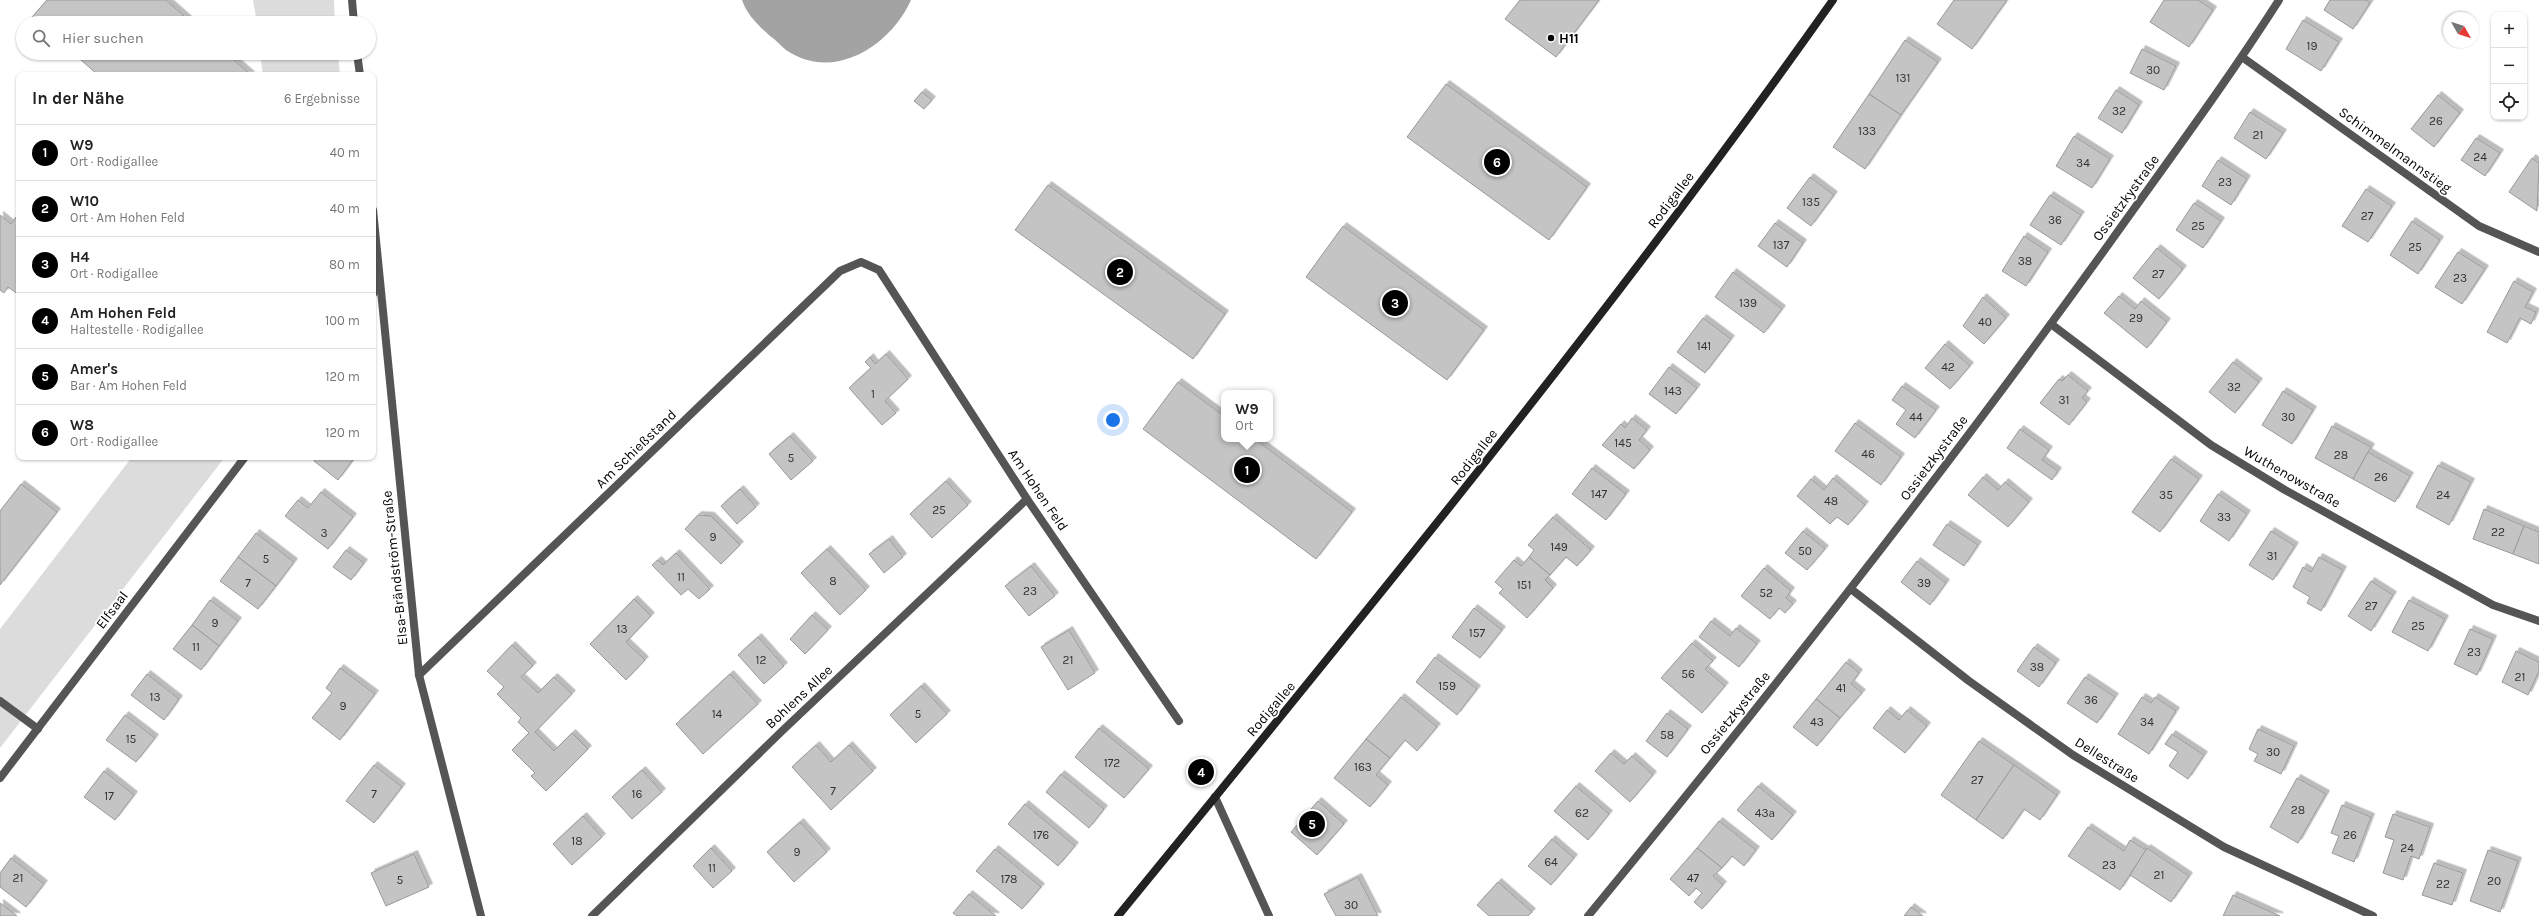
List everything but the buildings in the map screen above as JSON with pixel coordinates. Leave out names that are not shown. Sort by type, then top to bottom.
[{"type":"main road","name":"Rodigallee","points":[[1118,916],[1482,469],[1754,111],[1833,0]]},
{"type":"street","points":[[352,0],[353,16]]},
{"type":"street","name":"Ossietzkystraße","points":[[1588,916],[1851,589],[2051,324],[2242,57],[2279,0]]},
{"type":"street","name":"Schimmelmannstieg","points":[[2242,57],[2479,226],[2539,252]]},
{"type":"street","points":[[358,60],[360,72]]},
{"type":"street","name":"Elsa-Brändström-Straße","points":[[376,242],[419,675],[481,916]]},
{"type":"street","name":"Am Schießstand","points":[[419,675],[840,271],[861,262],[879,270]]},
{"type":"street","name":"Am Hohen Feld","points":[[879,270],[1027,499],[1180,721]]},
{"type":"street","points":[[376,290],[380,284]]},
{"type":"street","name":"Wuthenowstraße","points":[[2051,324],[2211,445],[2285,490],[2493,605],[2539,621]]},
{"type":"street","name":"Elfsaal","points":[[0,778],[243,460]]},
{"type":"street","name":"Bohlens Allee","points":[[592,916],[781,732],[1027,499]]},
{"type":"street","name":"Dellestraße","points":[[1851,589],[1968,681],[2073,755],[2224,847],[2373,916]]},
{"type":"street","points":[[0,701],[38,729]]},
{"type":"street","points":[[1215,797],[1269,916]]},
{"type":"shaded area","points":[[253,0],[334,0],[335,16],[256,16]]},
{"type":"shaded area","points":[[742,0],[911,0],[902,16],[890,31],[875,44],[859,54],[841,61],[823,62],[804,59],[786,50],[754,20],[747,11]]},
{"type":"shaded area","points":[[261,60],[339,60],[340,72],[263,72]]},
{"type":"shaded area","points":[[130,460],[223,460],[0,748],[0,629]]},
{"type":"place","name":"H11","points":[[1551,38]]},
{"type":"place","name":"W8","points":[[1497,162]]},
{"type":"place","name":"W10","points":[[1120,272]]},
{"type":"place","name":"H4","points":[[1395,303]]},
{"type":"place","name":"W9","points":[[1247,470]]},
{"type":"place","name":"Am Hohen Feld","points":[[1201,772]]},
{"type":"place","name":"Amer's","points":[[1312,824]]}]
